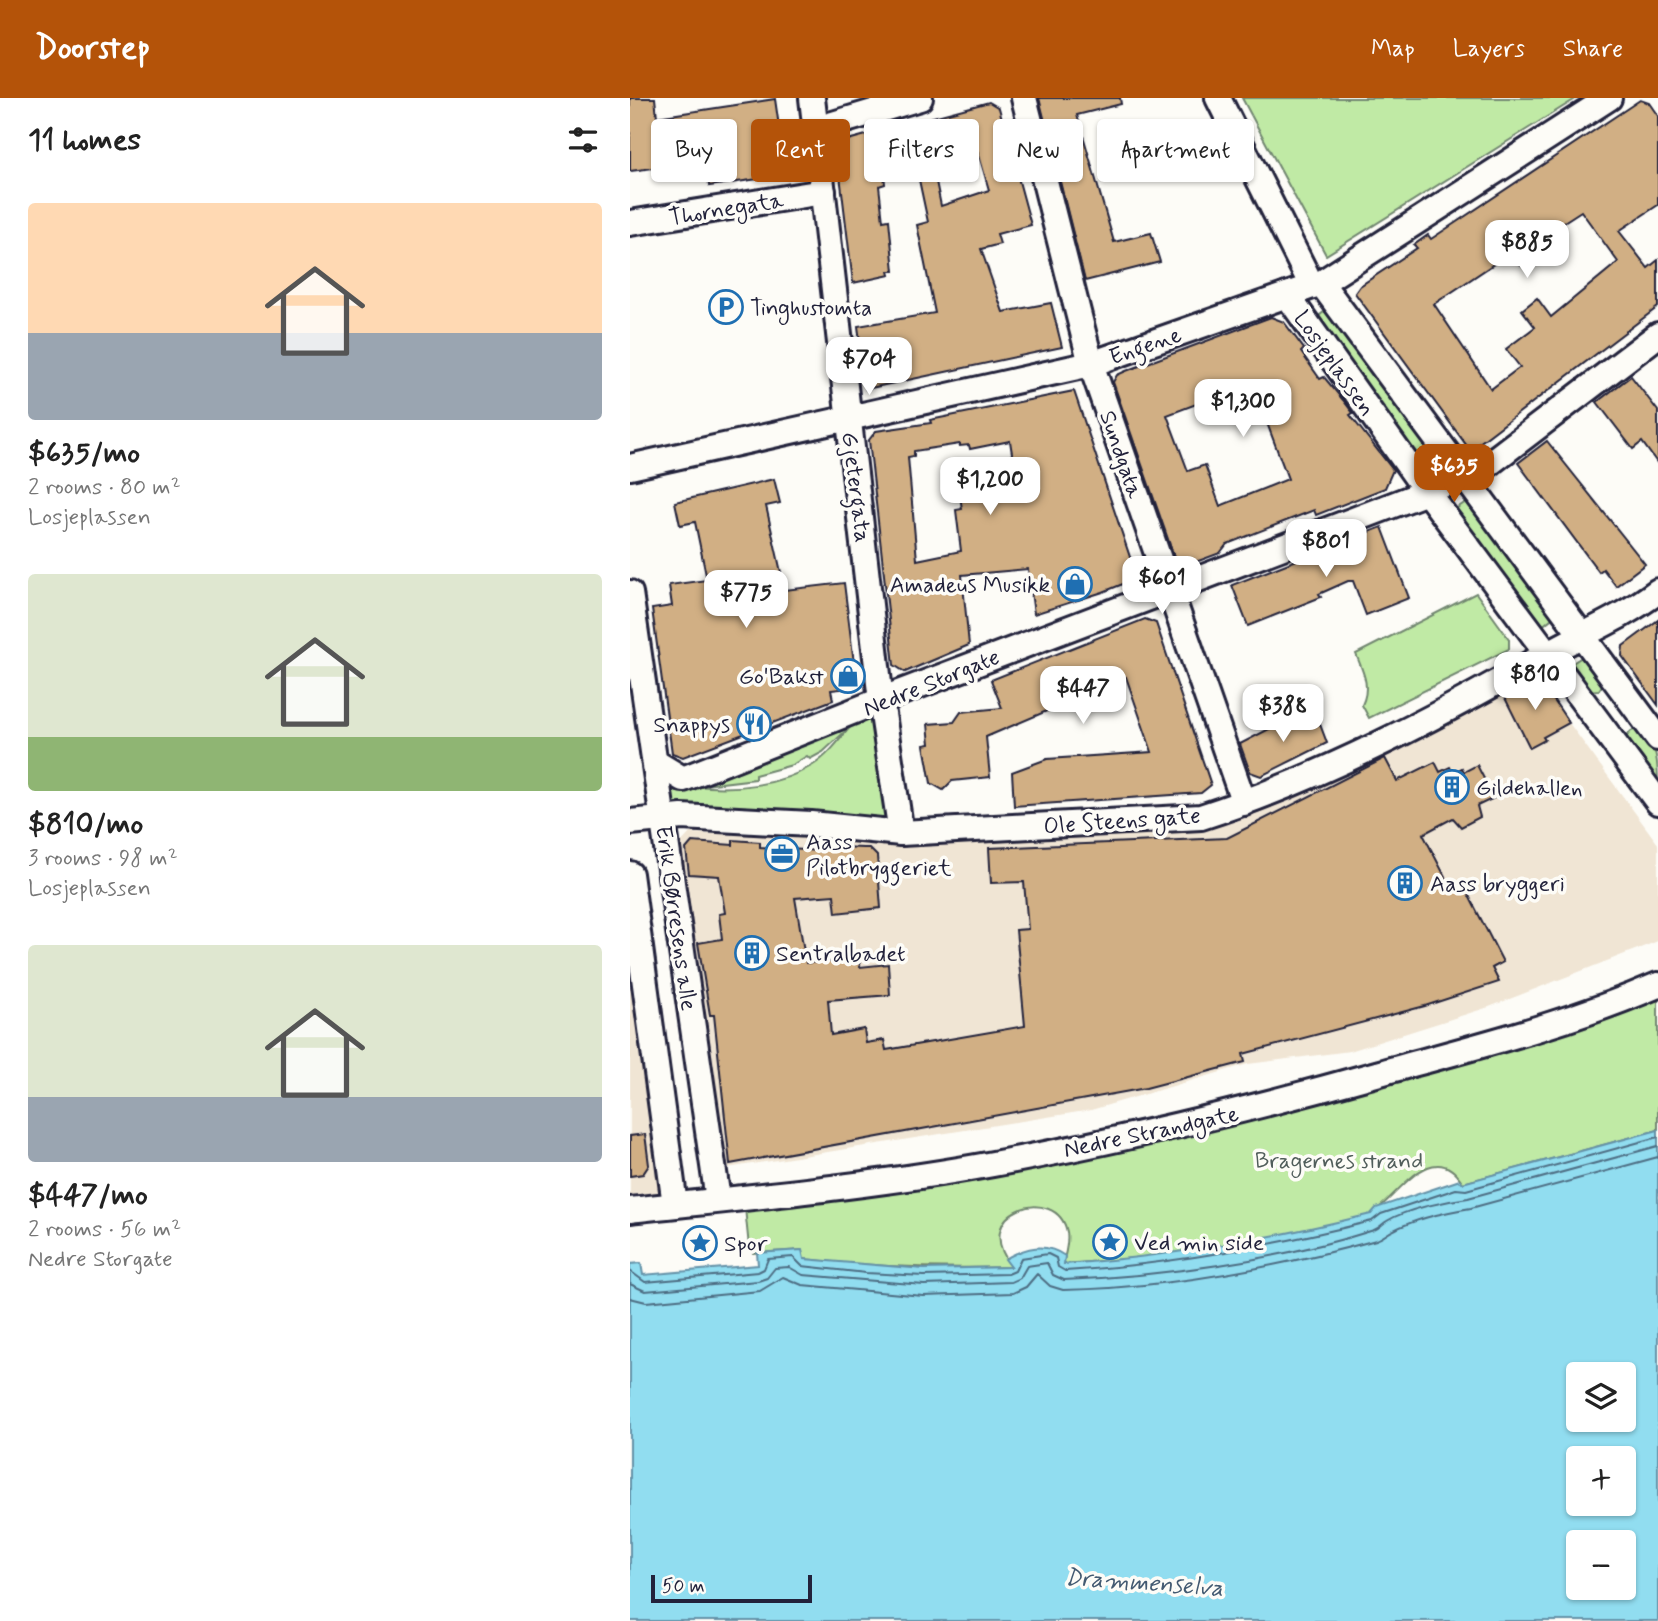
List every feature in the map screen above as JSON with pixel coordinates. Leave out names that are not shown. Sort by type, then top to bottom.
[{"type":"street","name":"Gjetergata","points":[[812,98],[815,119]]},
{"type":"street","points":[[850,119],[920,98]]},
{"type":"street","name":"Sundgata","points":[[1024,98],[1091,364],[1244,803]]},
{"type":"street","name":"Losjeplassen","points":[[1218,98],[1317,284],[1658,738]]},
{"type":"street","name":"Engene","points":[[630,467],[1091,364],[1317,284],[1609,98]]},
{"type":"street","name":"Gjetergata","points":[[822,182],[881,701],[901,833]]},
{"type":"street","name":"Thornegata","points":[[630,223],[823,192]]},
{"type":"street","name":"Losjeplassen","points":[[1287,295],[1427,492],[1658,802]]},
{"type":"street","name":"Nedre Storgate","points":[[655,762],[683,779],[1168,589],[1427,492],[1486,466],[1658,335]]},
{"type":"street","name":"Ole Steens gate","points":[[630,822],[662,816],[811,824],[901,833],[1201,817],[1244,803],[1362,752],[1583,635],[1658,592]]},
{"type":"street","name":"Erik Børresens alle","points":[[630,593],[633,636],[655,762],[718,1200]]},
{"type":"street","name":"Erik Børresens alle","points":[[630,874],[675,1205]]},
{"type":"street","name":"Nedre Strandgate","points":[[630,1210],[897,1180],[1161,1131],[1512,1037],[1567,1020],[1658,985]]},
{"type":"shaded area","points":[[1527,666],[1658,844],[1658,941],[1489,1007],[1350,1051],[1248,1064],[1091,1110],[727,1168],[680,844],[690,833],[814,837],[813,860],[815,837],[901,833],[1244,803]]},
{"type":"shaded area","points":[[630,874],[674,1205],[630,1210]]},
{"type":"green space","points":[[1242,98],[1577,98],[1326,255]]},
{"type":"green space","points":[[1329,308],[1436,454],[1421,462],[1315,319]]},
{"type":"green space","points":[[1469,500],[1556,615],[1541,627],[1454,510]]},
{"type":"green space","points":[[1476,593],[1509,639],[1509,649],[1369,718],[1362,705],[1366,685],[1356,654]]},
{"type":"green space","points":[[1585,655],[1603,684],[1599,690],[1587,691],[1568,666]]},
{"type":"green space","points":[[881,701],[901,833],[682,817],[657,786],[672,786]],"holes":[[[851,726],[818,761],[786,778],[741,787],[696,786],[755,779],[755,775],[792,765],[807,756],[810,759],[823,752]]]},
{"type":"green space","points":[[1637,729],[1653,746],[1657,761],[1658,786],[1627,745],[1626,737]]},
{"type":"green space","name":"Bragernes strand","points":[[1658,996],[1658,1130],[1463,1183],[1451,1169],[1439,1165],[1426,1168],[1413,1176],[1379,1208],[1355,1220],[1219,1247],[1157,1256],[1063,1264],[1067,1232],[1060,1217],[1048,1209],[1033,1207],[1019,1210],[1007,1218],[1000,1231],[1001,1247],[1012,1267],[855,1264],[803,1259],[801,1250],[753,1253],[749,1247],[745,1208],[836,1199]]},
{"type":"water","name":"Drammenselva","points":[[1658,1130],[1658,1621],[630,1621],[630,1264],[641,1263],[643,1275],[758,1265],[757,1253],[802,1250],[804,1259],[924,1269],[1011,1267],[1005,1259],[1035,1248],[1058,1252],[1065,1256],[1064,1264],[1103,1261],[1219,1246],[1371,1214],[1376,1208],[1460,1180],[1463,1183]]},
{"type":"building","points":[[630,98],[655,98],[657,117],[775,99],[778,119],[751,119],[751,180],[737,182],[737,119],[651,119],[651,168],[630,171]]},
{"type":"building","points":[[1039,98],[1120,98],[1121,104],[1077,115],[1078,119],[1044,119]]},
{"type":"building","points":[[1640,100],[1649,103],[1658,116],[1658,205],[1619,231],[1648,268],[1658,260],[1658,307],[1470,450],[1355,293],[1360,286],[1417,248],[1414,245],[1428,235],[1431,239]],"holes":[[[1581,211],[1618,262],[1551,317],[1537,298],[1522,310],[1535,327],[1506,349],[1520,367],[1491,389],[1434,304],[1512,252],[1521,265],[1551,244],[1544,235]]]},
{"type":"building","points":[[989,102],[999,108],[1002,119],[993,119],[993,182],[1019,182],[1031,225],[997,234],[1000,244],[981,249],[1003,312],[1051,303],[1062,347],[866,389],[858,326],[935,313],[917,225],[928,222],[919,182],[936,182],[941,206],[989,190],[979,155],[979,119],[926,119]]},
{"type":"building","points":[[864,136],[864,182],[885,182],[879,186],[883,221],[889,220],[894,271],[889,271],[890,275],[853,283],[841,182],[850,182],[850,139]]},
{"type":"building","points":[[1083,136],[1114,242],[1151,233],[1160,262],[1085,281],[1060,182],[1083,182]]},
{"type":"building","points":[[709,182],[737,182],[709,186]]},
{"type":"building","points":[[1271,317],[1284,322],[1304,349],[1301,352],[1320,379],[1324,377],[1343,400],[1353,413],[1350,415],[1393,470],[1385,488],[1316,515],[1314,510],[1227,544],[1220,553],[1185,566],[1176,562],[1113,382],[1117,375]],"holes":[[[1252,383],[1288,479],[1220,506],[1205,465],[1188,471],[1167,415]]]},
{"type":"building","points":[[1631,376],[1658,411],[1658,464],[1642,442],[1633,449],[1597,402]]},
{"type":"building","points":[[1074,391],[1134,569],[1128,582],[1034,614],[1028,569],[962,575],[969,645],[905,672],[894,665],[869,440],[876,431],[931,423],[930,420]],"holes":[[[1010,441],[1018,490],[960,496],[962,509],[956,510],[961,551],[917,560],[908,457],[914,456],[914,451],[960,444],[969,445],[970,449]]]},
{"type":"building","points":[[1547,441],[1645,564],[1616,586],[1603,569],[1599,572],[1518,463]]},
{"type":"building","points":[[774,479],[780,503],[766,506],[785,590],[844,583],[857,687],[831,690],[833,700],[683,757],[672,753],[652,609],[672,606],[669,585],[707,580],[695,522],[680,525],[675,502]]},
{"type":"building","points":[[1382,527],[1409,598],[1366,615],[1353,581],[1348,581],[1319,594],[1321,597],[1248,626],[1232,585]]},
{"type":"building","points":[[1145,619],[1156,623],[1211,785],[1201,793],[1014,806],[1012,772],[1047,759],[1152,752],[1126,677],[986,737],[990,777],[952,781],[943,790],[931,783],[924,745],[930,744],[928,724],[954,722],[961,712],[1002,708],[991,680]]},
{"type":"building","points":[[1658,620],[1658,705],[1622,656],[1623,646]]},
{"type":"building","points":[[1532,681],[1543,684],[1569,723],[1543,737],[1545,740],[1530,748],[1504,696]]},
{"type":"building","points":[[1315,711],[1327,743],[1261,776],[1250,772],[1240,744],[1296,715],[1297,718]]},
{"type":"building","points":[[1385,758],[1397,781],[1435,762],[1440,772],[1450,767],[1453,773],[1462,768],[1464,772],[1477,765],[1494,798],[1477,806],[1480,817],[1461,827],[1453,818],[1423,834],[1451,888],[1462,882],[1503,962],[1492,968],[1499,982],[1425,1006],[1243,1054],[1245,1062],[1146,1088],[730,1164],[714,1015],[710,1015],[698,943],[722,939],[719,914],[725,913],[719,876],[689,874],[686,849],[692,842],[733,845],[733,840],[760,842],[760,847],[819,851],[819,846],[869,848],[877,856],[881,908],[836,913],[834,895],[795,898],[806,963],[859,960],[860,967],[888,964],[890,995],[828,1000],[831,1035],[864,1029],[866,1043],[884,1040],[886,1050],[1025,1026],[1016,930],[1028,929],[1024,882],[991,883],[989,848],[1227,838]]},
{"type":"building","points":[[645,1134],[649,1165],[643,1174],[630,1176],[630,1136]]},
{"type":"place","name":"Tinghustomta","points":[[726,307]]},
{"type":"place","name":"Amadeus Musikk","points":[[1075,584]]},
{"type":"place","name":"Go'Bakst","points":[[848,676]]},
{"type":"place","name":"Snappys","points":[[754,724]]},
{"type":"place","name":"Gildehallen","points":[[1452,787]]},
{"type":"place","name":"Aass Pilotbryggeriet","points":[[782,854]]},
{"type":"place","name":"Aass bryggeri","points":[[1405,883]]},
{"type":"place","name":"Sentralbadet","points":[[752,953]]},
{"type":"place","name":"Ved min side","points":[[1110,1242]]},
{"type":"place","name":"Spor","points":[[700,1243]]}]
